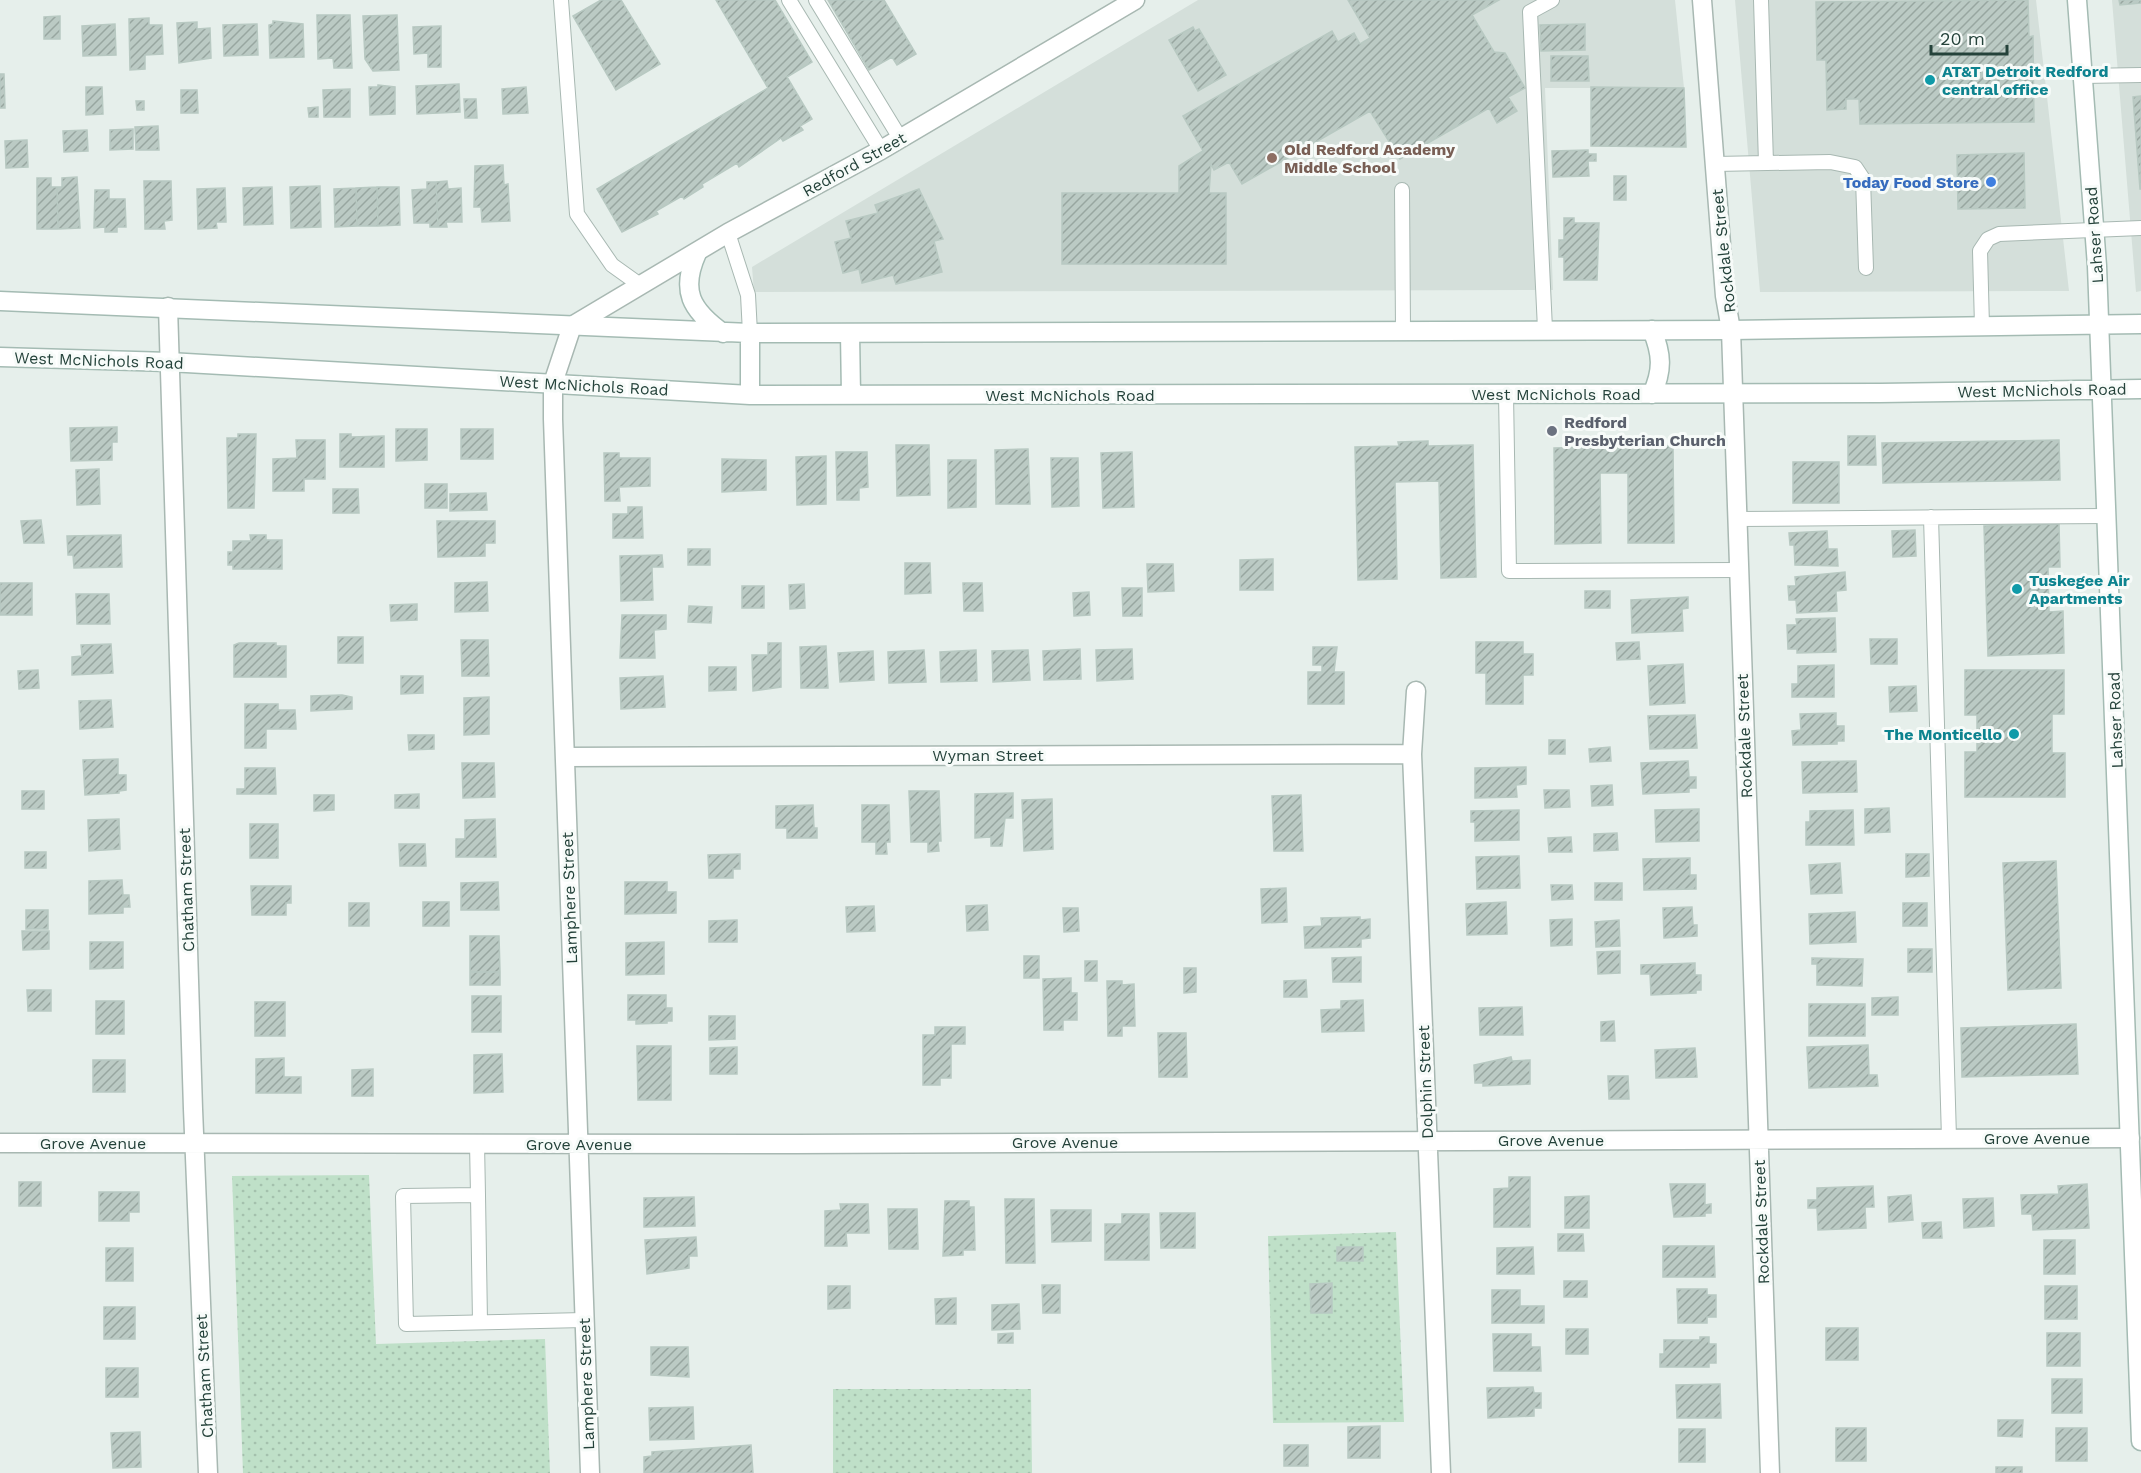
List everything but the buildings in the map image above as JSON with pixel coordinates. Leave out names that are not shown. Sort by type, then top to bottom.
[{"type":"street","name":"Rockdale Street","points":[[1702,0],[1725,296],[1731,330],[1770,1473]]},
{"type":"street","name":"Lahser Road","points":[[2077,0],[2094,232],[2102,389],[2141,1441]]},
{"type":"street","name":"Redford Street","points":[[572,326],[728,233],[881,150],[1122,3]]},
{"type":"street","points":[[697,253],[689,280],[693,305],[708,322],[723,333]]},
{"type":"street","points":[[0,301],[723,333],[1403,329],[1731,330],[2141,324]]},
{"type":"street","name":"Chatham Street","points":[[168,307],[194,1142],[208,1473]]},
{"type":"street","name":"Lamphere Street","points":[[572,326],[553,383],[576,1144],[590,1473]]},
{"type":"street","points":[[1652,330],[1660,348],[1661,364],[1652,394]]},
{"type":"street","points":[[750,333],[750,395]]},
{"type":"street","points":[[850,333],[851,395]]},
{"type":"street","name":"West McNichols Road","points":[[0,357],[169,362],[750,395],[1652,394],[2141,389]]},
{"type":"street","name":"Dolphin Street","points":[[1416,691],[1412,754],[1441,1473]]},
{"type":"street","name":"Wyman Street","points":[[564,757],[1412,754]]},
{"type":"street","name":"Grove Avenue","points":[[0,1143],[576,1144],[2130,1138]]},
{"type":"lane","points":[[561,0],[577,214],[612,266],[640,285]]},
{"type":"lane","points":[[789,0],[881,150]]},
{"type":"lane","points":[[816,0],[900,138]]},
{"type":"lane","points":[[1545,329],[1530,12],[1552,0]]},
{"type":"lane","points":[[1761,0],[1766,162]]},
{"type":"lane","points":[[2083,76],[2141,75]]},
{"type":"lane","points":[[1714,164],[1837,162],[1855,167],[1863,179],[1866,268]]},
{"type":"lane","points":[[1402,190],[1403,329]]},
{"type":"lane","points":[[1982,326],[1980,251],[1988,239],[1999,234],[2094,232],[2141,228]]},
{"type":"lane","points":[[728,233],[748,296],[750,333]]},
{"type":"lane","points":[[1506,394],[1509,571],[1738,570]]},
{"type":"lane","points":[[1737,519],[2107,516]]},
{"type":"lane","points":[[1931,517],[1949,1138]]},
{"type":"lane","points":[[477,1143],[480,1322]]},
{"type":"lane","points":[[478,1195],[403,1196],[406,1324],[584,1320]]},
{"type":"shaded area","name":"Old Redford Academy Middle School","points":[[1198,0],[1675,0],[1684,88],[1545,88],[1553,290],[754,292],[752,267]]},
{"type":"shaded area","points":[[1735,0],[2036,0],[2069,291],[1760,292]]},
{"type":"shaded area","points":[[2112,0],[2141,0],[2141,291],[2136,292]]},
{"type":"green space","points":[[369,1175],[376,1344],[545,1339],[550,1473],[243,1473],[232,1176]]},
{"type":"green space","points":[[1396,1232],[1404,1422],[1273,1423],[1268,1236]]},
{"type":"green space","points":[[833,1389],[1031,1389],[1032,1473],[833,1473]]},
{"type":"place","name":"AT&T Detroit Redford central office","points":[[1930,80]]},
{"type":"place","name":"Old Redford Academy Middle School","points":[[1272,158]]},
{"type":"place","name":"Today Food Store","points":[[1991,182]]},
{"type":"place","name":"Redford Presbyterian Church","points":[[1552,431]]},
{"type":"place","name":"Tuskegee Air Apartments","points":[[2017,589]]},
{"type":"place","name":"The Monticello","points":[[2014,734]]}]
